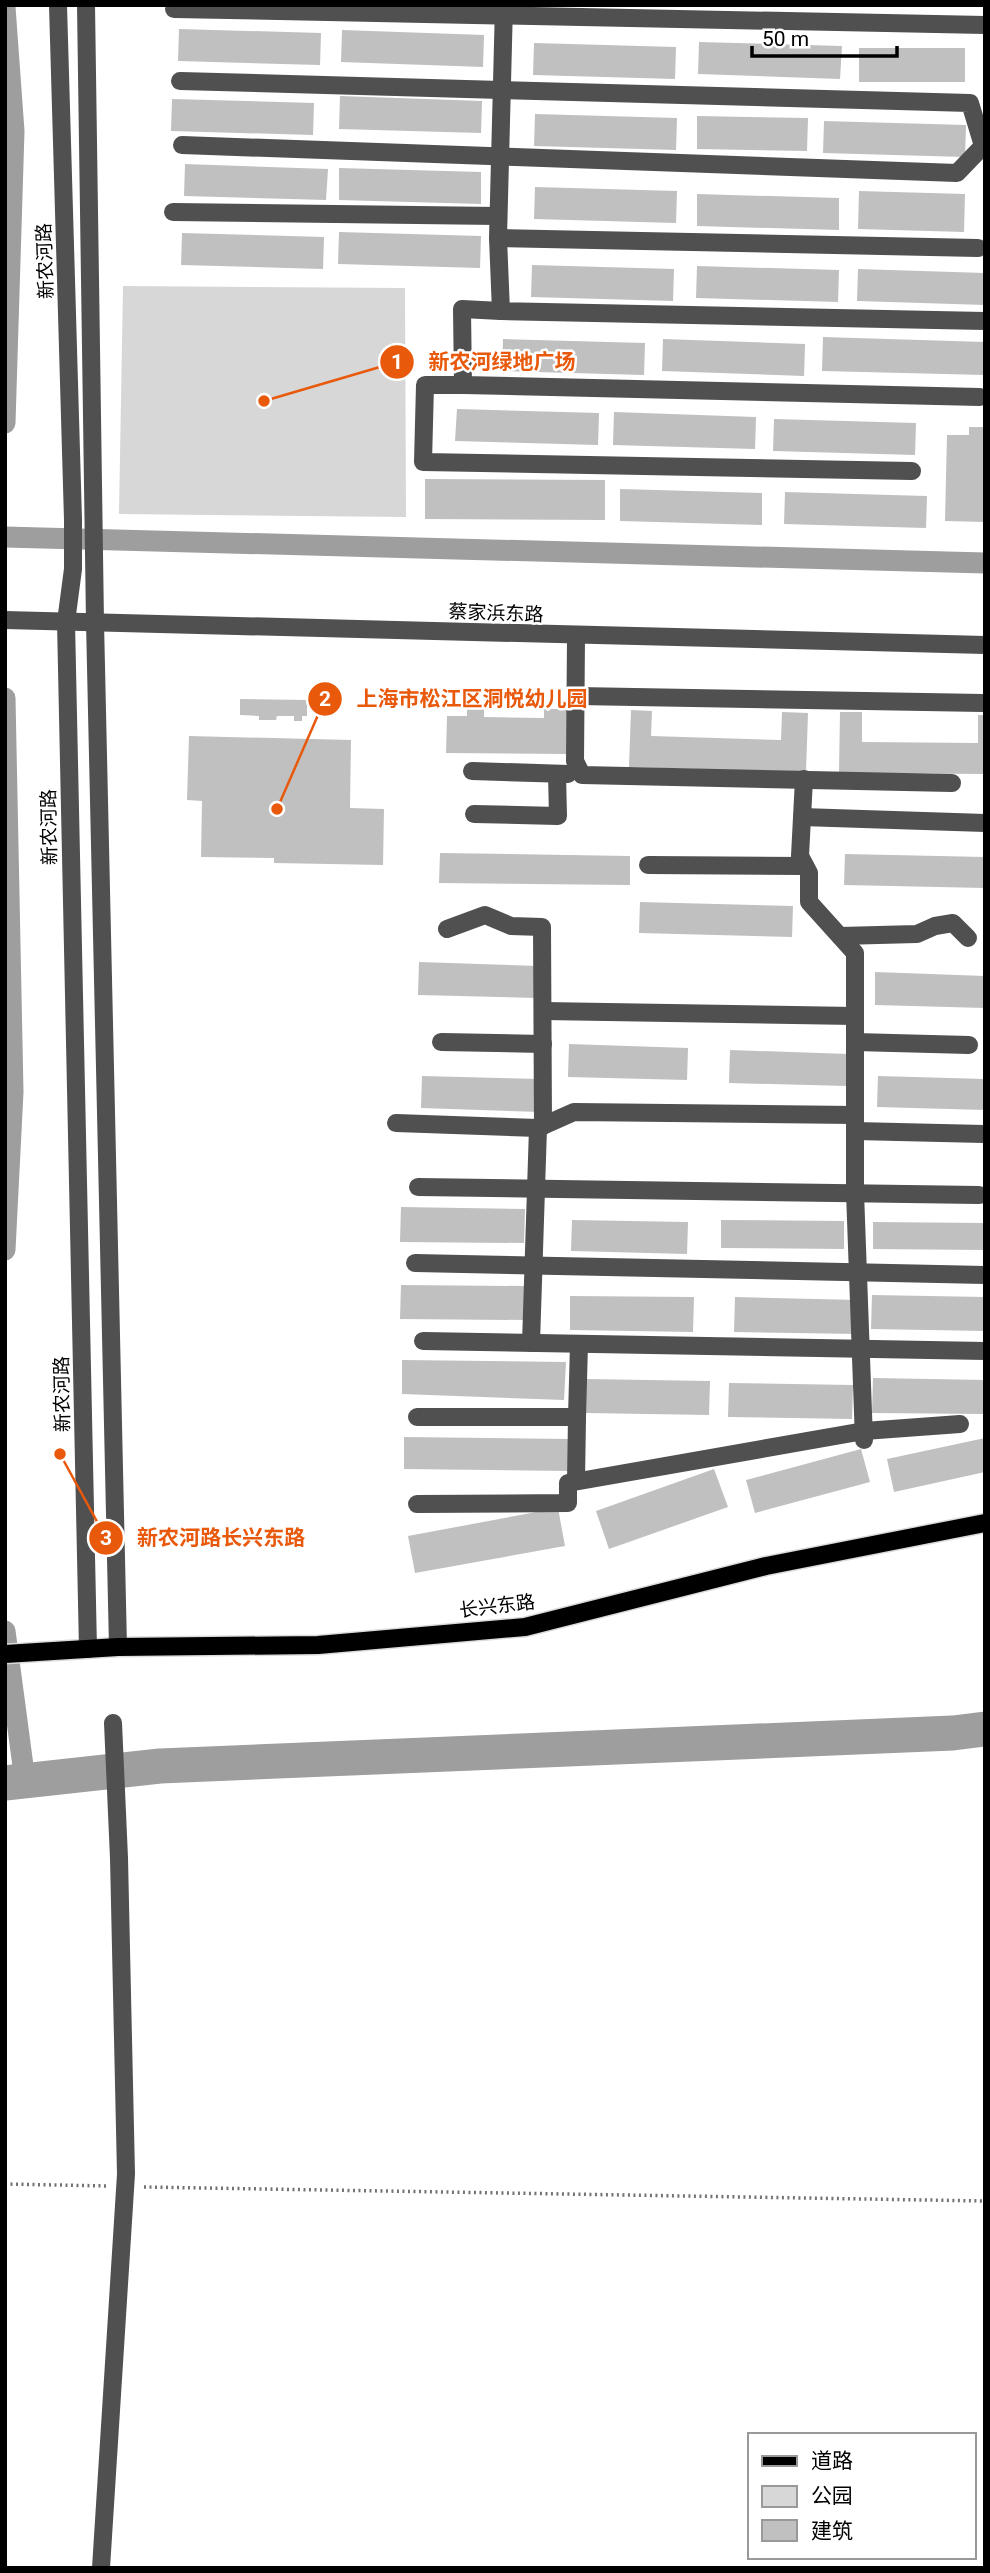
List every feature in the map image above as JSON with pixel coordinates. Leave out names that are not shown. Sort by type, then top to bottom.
[{"type":"main road","name":"长兴东路","points":[[5,1654],[118,1647],[318,1645],[525,1626],[766,1566],[985,1523]]},
{"type":"street","name":"新农河路","points":[[58,5],[73,520],[73,569],[66,622],[88,1649]]},
{"type":"street","points":[[86,5],[95,622],[118,1647]]},
{"type":"street","points":[[174,9],[503,10],[985,25]]},
{"type":"street","points":[[501,311],[498,216],[503,10]]},
{"type":"street","points":[[180,82],[970,103],[984,146],[957,173],[182,145]]},
{"type":"street","points":[[173,212],[498,216]]},
{"type":"street","points":[[498,238],[978,248]]},
{"type":"street","points":[[463,385],[463,309],[985,321]]},
{"type":"street","points":[[912,471],[423,462],[425,385],[980,397]]},
{"type":"street","name":"蔡家浜东路","points":[[5,621],[985,645]]},
{"type":"street","points":[[576,637],[575,761],[582,775]]},
{"type":"street","points":[[577,696],[983,704]]},
{"type":"street","points":[[472,771],[952,783]]},
{"type":"street","points":[[474,814],[558,816],[557,774]]},
{"type":"street","points":[[804,779],[800,856],[809,873],[809,902],[855,953],[855,1192],[864,1435]]},
{"type":"street","points":[[802,817],[985,823]]},
{"type":"street","points":[[648,865],[805,866]]},
{"type":"street","points":[[447,929],[485,915],[511,926],[542,927],[541,1127],[535,1189],[531,1343]]},
{"type":"street","points":[[840,936],[917,934],[935,926],[953,923],[968,938]]},
{"type":"street","points":[[542,1012],[855,1016]]},
{"type":"street","points":[[441,1041],[543,1044]]},
{"type":"street","points":[[855,1042],[969,1045]]},
{"type":"street","points":[[396,1123],[541,1127],[574,1112],[855,1123],[984,1133]]},
{"type":"street","points":[[418,1187],[979,1195]]},
{"type":"street","points":[[415,1263],[985,1275]]},
{"type":"street","points":[[423,1341],[985,1351]]},
{"type":"street","points":[[576,1481],[579,1343]]},
{"type":"street","points":[[417,1417],[578,1417]]},
{"type":"street","points":[[417,1504],[568,1503],[568,1483],[576,1481],[864,1435],[960,1424]]},
{"type":"street","points":[[101,2568],[125,2186],[119,1858],[113,1723]]},
{"type":"path","points":[[5,2185],[985,2200]]},
{"type":"green space","points":[[123,286],[405,288],[406,517],[119,514]]},
{"type":"building","points":[[179,29],[321,33],[320,65],[178,61]]},
{"type":"building","points":[[342,30],[484,35],[483,67],[341,62]]},
{"type":"building","points":[[699,42],[842,46],[840,79],[698,74]]},
{"type":"building","points":[[534,43],[676,47],[675,79],[533,75]]},
{"type":"building","points":[[859,48],[965,48],[965,82],[859,82]]},
{"type":"building","points":[[340,96],[482,101],[481,133],[339,129]]},
{"type":"building","points":[[172,99],[314,103],[313,135],[171,131]]},
{"type":"building","points":[[535,114],[677,118],[676,150],[534,146]]},
{"type":"building","points":[[697,116],[808,118],[807,151],[697,149]]},
{"type":"building","points":[[824,121],[966,125],[965,157],[823,153]]},
{"type":"building","points":[[185,164],[328,169],[326,200],[184,196]]},
{"type":"building","points":[[339,168],[481,172],[481,204],[339,200]]},
{"type":"building","points":[[535,187],[677,191],[676,223],[534,219]]},
{"type":"building","points":[[859,191],[965,194],[964,232],[858,229]]},
{"type":"building","points":[[697,194],[839,198],[839,230],[697,226]]},
{"type":"building","points":[[339,232],[481,236],[480,268],[338,264]]},
{"type":"building","points":[[182,233],[324,237],[323,269],[181,265]]},
{"type":"building","points":[[532,265],[674,269],[673,301],[531,297]]},
{"type":"building","points":[[697,266],[839,270],[838,302],[696,298]]},
{"type":"building","points":[[858,269],[985,273],[985,305],[857,301]]},
{"type":"building","points":[[823,337],[985,342],[985,375],[822,371]]},
{"type":"building","points":[[503,339],[645,343],[644,375],[502,371]]},
{"type":"building","points":[[663,339],[805,344],[804,376],[662,371]]},
{"type":"building","points":[[457,409],[599,413],[598,445],[455,441]]},
{"type":"building","points":[[614,412],[756,417],[755,449],[613,445]]},
{"type":"building","points":[[774,419],[916,423],[915,455],[773,451]]},
{"type":"building","points":[[969,427],[985,427],[985,522],[945,521],[947,435],[969,435]]},
{"type":"building","points":[[425,479],[605,480],[605,520],[425,519]]},
{"type":"building","points":[[620,489],[762,493],[762,525],[620,521]]},
{"type":"building","points":[[785,492],[927,496],[926,528],[784,524]]},
{"type":"building","points":[[240,699],[307,700],[307,716],[302,716],[302,721],[294,721],[294,716],[259,720],[259,716],[240,715]]},
{"type":"building","points":[[467,706],[484,706],[484,717],[544,718],[544,709],[567,709],[567,754],[446,753],[447,716],[467,716]]},
{"type":"building","points":[[631,710],[652,711],[651,736],[781,740],[782,712],[808,713],[806,772],[629,767]]},
{"type":"building","points":[[840,712],[862,712],[862,742],[978,743],[978,715],[985,715],[985,774],[839,773]]},
{"type":"building","points":[[189,736],[351,740],[350,808],[384,809],[383,865],[274,863],[274,858],[201,857],[202,801],[187,800]]},
{"type":"building","points":[[440,853],[630,856],[630,885],[439,883]]},
{"type":"building","points":[[845,854],[985,857],[985,888],[844,885]]},
{"type":"building","points":[[640,902],[793,906],[792,937],[639,933]]},
{"type":"building","points":[[419,962],[538,966],[537,998],[418,995]]},
{"type":"building","points":[[875,972],[985,976],[985,1008],[875,1005]]},
{"type":"building","points":[[569,1044],[688,1048],[687,1080],[568,1077]]},
{"type":"building","points":[[730,1050],[849,1054],[847,1086],[729,1083]]},
{"type":"building","points":[[422,1076],[541,1079],[540,1112],[421,1108]]},
{"type":"building","points":[[878,1076],[985,1079],[985,1110],[877,1107]]},
{"type":"building","points":[[401,1207],[525,1209],[524,1243],[400,1242]]},
{"type":"building","points":[[572,1220],[688,1222],[687,1254],[571,1251]]},
{"type":"building","points":[[721,1220],[844,1221],[844,1249],[721,1248]]},
{"type":"building","points":[[873,1222],[985,1223],[985,1250],[873,1249]]},
{"type":"building","points":[[401,1285],[524,1286],[524,1320],[400,1319]]},
{"type":"building","points":[[872,1295],[985,1297],[985,1331],[871,1329]]},
{"type":"building","points":[[570,1296],[694,1297],[693,1332],[570,1330]]},
{"type":"building","points":[[735,1297],[858,1300],[858,1334],[734,1332]]},
{"type":"building","points":[[402,1360],[566,1362],[564,1400],[402,1394]]},
{"type":"building","points":[[873,1378],[985,1380],[985,1414],[872,1413]]},
{"type":"building","points":[[586,1379],[710,1381],[709,1415],[585,1413]]},
{"type":"building","points":[[729,1383],[853,1385],[852,1419],[728,1417]]},
{"type":"building","points":[[404,1437],[569,1439],[569,1471],[404,1469]]},
{"type":"building","points":[[985,1438],[985,1472],[894,1492],[887,1459]]},
{"type":"building","points":[[861,1449],[870,1482],[755,1513],[746,1480]]},
{"type":"building","points":[[714,1469],[728,1507],[609,1549],[596,1511]]},
{"type":"building","points":[[558,1508],[565,1546],[415,1573],[408,1536]]},
{"type":"waterway","points":[[5,7],[14,131],[5,423]]},
{"type":"waterway","points":[[5,537],[985,563]]},
{"type":"waterway","points":[[5,698],[13,1092],[5,1250]]},
{"type":"waterway","points":[[5,1631],[25,1781]]},
{"type":"waterway","points":[[5,1783],[160,1766],[953,1733],[985,1729]]},
{"type":"place","name":"新农河绿地广场","points":[[264,401]]},
{"type":"place","name":"上海市松江区洞悦幼儿园","points":[[277,809]]},
{"type":"place","name":"新农河路长兴东路","points":[[60,1454]]}]
